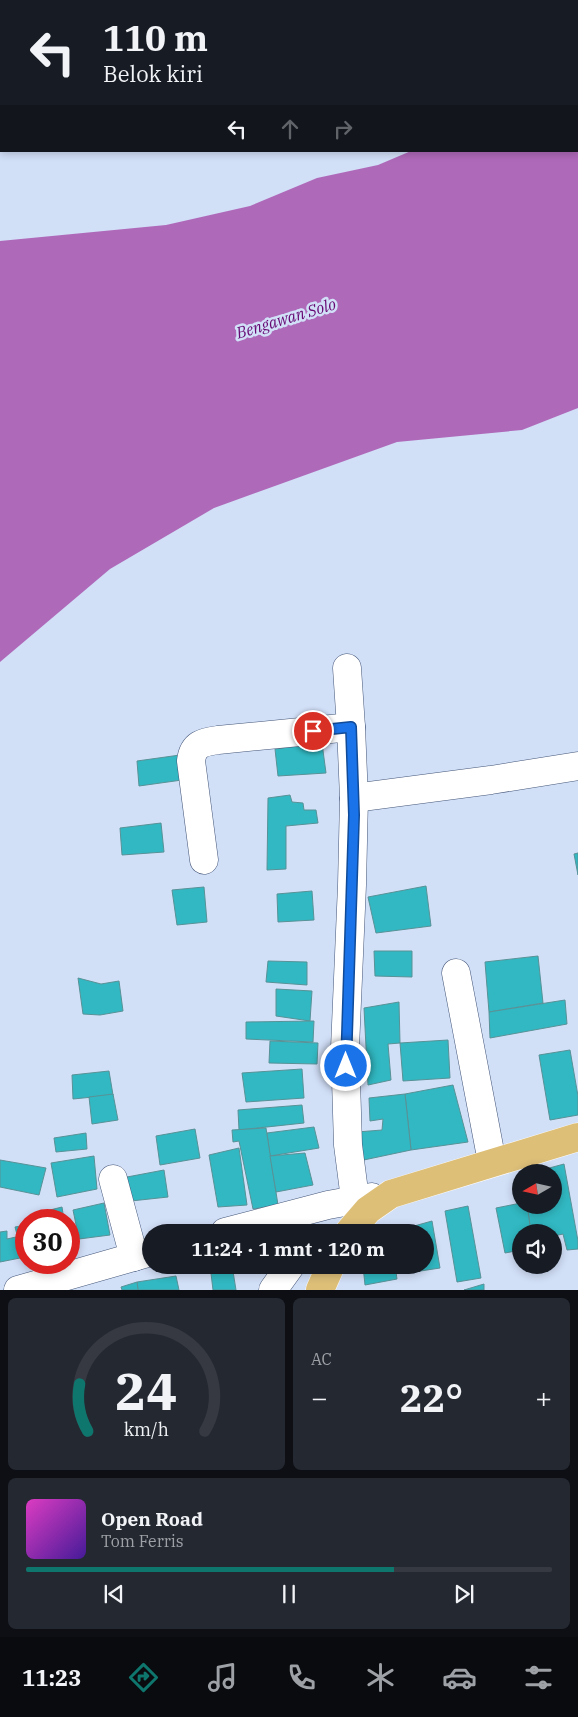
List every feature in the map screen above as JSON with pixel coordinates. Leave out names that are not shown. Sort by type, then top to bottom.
[{"type":"main road","points":[[355,1224],[368,1210],[391,1194],[492,1162],[578,1138]]},
{"type":"main road","points":[[320,1290],[327,1274]]},
{"type":"street","points":[[347,668],[354,798],[345,1048],[348,1145],[355,1199]]},
{"type":"street","points":[[204,860],[191,761],[191,756],[196,746],[203,742],[218,740],[351,727]]},
{"type":"street","points":[[354,798],[491,780],[578,766]]},
{"type":"street","points":[[456,973],[492,1162]]},
{"type":"street","points":[[112,1178],[142,1252]]},
{"type":"street","points":[[257,1224],[355,1199],[391,1194]]},
{"type":"street","points":[[317,1224],[328,1206]]},
{"type":"street","points":[[18,1290],[142,1254]]},
{"type":"street","points":[[273,1290],[285,1274]]},
{"type":"water","name":"Bengawan Solo","points":[[409,152],[578,152],[578,408],[522,430],[397,442],[214,508],[110,569],[0,662],[0,241],[166,225],[250,206],[317,178],[378,165]]},
{"type":"building","points":[[322,743],[326,773],[278,776],[275,749]]},
{"type":"building","points":[[180,755],[182,780],[139,786],[137,761]]},
{"type":"building","points":[[290,795],[292,802],[303,803],[304,810],[316,810],[318,823],[286,826],[286,869],[267,870],[268,798]]},
{"type":"building","points":[[161,823],[164,852],[122,855],[120,828]]},
{"type":"building","points":[[578,853],[578,875],[574,854]]},
{"type":"building","points":[[426,886],[431,926],[376,933],[368,897]]},
{"type":"building","points":[[204,887],[207,922],[177,925],[172,890]]},
{"type":"building","points":[[312,891],[314,920],[278,922],[277,894]]},
{"type":"building","points":[[374,951],[412,951],[412,977],[375,976]]},
{"type":"building","points":[[538,956],[543,1003],[489,1012],[485,962]]},
{"type":"building","points":[[268,961],[307,962],[307,985],[266,982]]},
{"type":"building","points":[[78,978],[101,984],[119,981],[123,1011],[100,1015],[83,1014]]},
{"type":"building","points":[[276,989],[312,991],[310,1021],[276,1016]]},
{"type":"building","points":[[565,1000],[567,1024],[490,1038],[489,1012]]},
{"type":"building","points":[[399,1002],[400,1043],[388,1044],[391,1080],[368,1085],[364,1008]]},
{"type":"building","points":[[314,1021],[313,1042],[246,1039],[246,1022]]},
{"type":"building","points":[[448,1040],[450,1078],[403,1081],[400,1043]]},
{"type":"building","points":[[270,1041],[318,1043],[317,1064],[269,1063]]},
{"type":"building","points":[[570,1050],[578,1096],[578,1115],[550,1120],[539,1055]]},
{"type":"building","points":[[302,1069],[304,1098],[246,1102],[242,1073]]},
{"type":"building","points":[[109,1071],[113,1095],[73,1099],[72,1075]]},
{"type":"building","points":[[453,1085],[468,1142],[411,1150],[405,1094]]},
{"type":"building","points":[[113,1094],[118,1120],[92,1124],[89,1097]]},
{"type":"building","points":[[405,1094],[411,1150],[359,1161],[357,1132],[382,1130],[383,1119],[370,1121],[369,1098]]},
{"type":"building","points":[[302,1105],[304,1123],[239,1130],[238,1110]]},
{"type":"building","points":[[314,1127],[319,1148],[270,1156],[267,1133]]},
{"type":"building","points":[[266,1128],[278,1205],[253,1209],[239,1141],[233,1142],[232,1130]]},
{"type":"building","points":[[195,1129],[200,1158],[160,1165],[156,1136]]},
{"type":"building","points":[[86,1133],[87,1149],[56,1152],[54,1138]]},
{"type":"building","points":[[239,1148],[247,1205],[218,1207],[209,1155]]},
{"type":"building","points":[[305,1153],[313,1185],[276,1192],[270,1156]]},
{"type":"building","points":[[94,1156],[97,1189],[57,1197],[51,1163]]},
{"type":"building","points":[[0,1160],[46,1168],[39,1195],[0,1187]]},
{"type":"building","points":[[564,1164],[578,1249],[567,1250],[562,1234],[562,1224],[530,1224],[528,1214],[562,1214],[562,1165]]},
{"type":"building","points":[[164,1170],[168,1197],[131,1201],[127,1177]]},
{"type":"building","points":[[104,1203],[110,1235],[80,1239],[80,1209],[77,1209]]},
{"type":"building","points":[[512,1205],[512,1214],[528,1214],[530,1224],[512,1224],[512,1252],[505,1253],[496,1208]]},
{"type":"building","points":[[468,1206],[481,1278],[457,1282],[445,1211]]},
{"type":"building","points":[[432,1221],[433,1224],[421,1224]]},
{"type":"building","points":[[7,1231],[7,1239],[15,1237],[15,1259],[0,1262],[0,1232]]},
{"type":"building","points":[[434,1233],[440,1268],[434,1269]]},
{"type":"building","points":[[211,1274],[233,1274],[236,1290],[213,1290]]},
{"type":"building","points":[[364,1274],[396,1274],[397,1279],[365,1285]]},
{"type":"building","points":[[176,1276],[179,1290],[138,1290],[137,1282]]},
{"type":"building","points":[[137,1282],[138,1290],[122,1290],[121,1287]]},
{"type":"building","points":[[484,1284],[484,1290],[464,1290]]},
{"type":"route","points":[[313,731],[351,727],[354,815],[349,987],[345,1048],[346,1066]]}]
